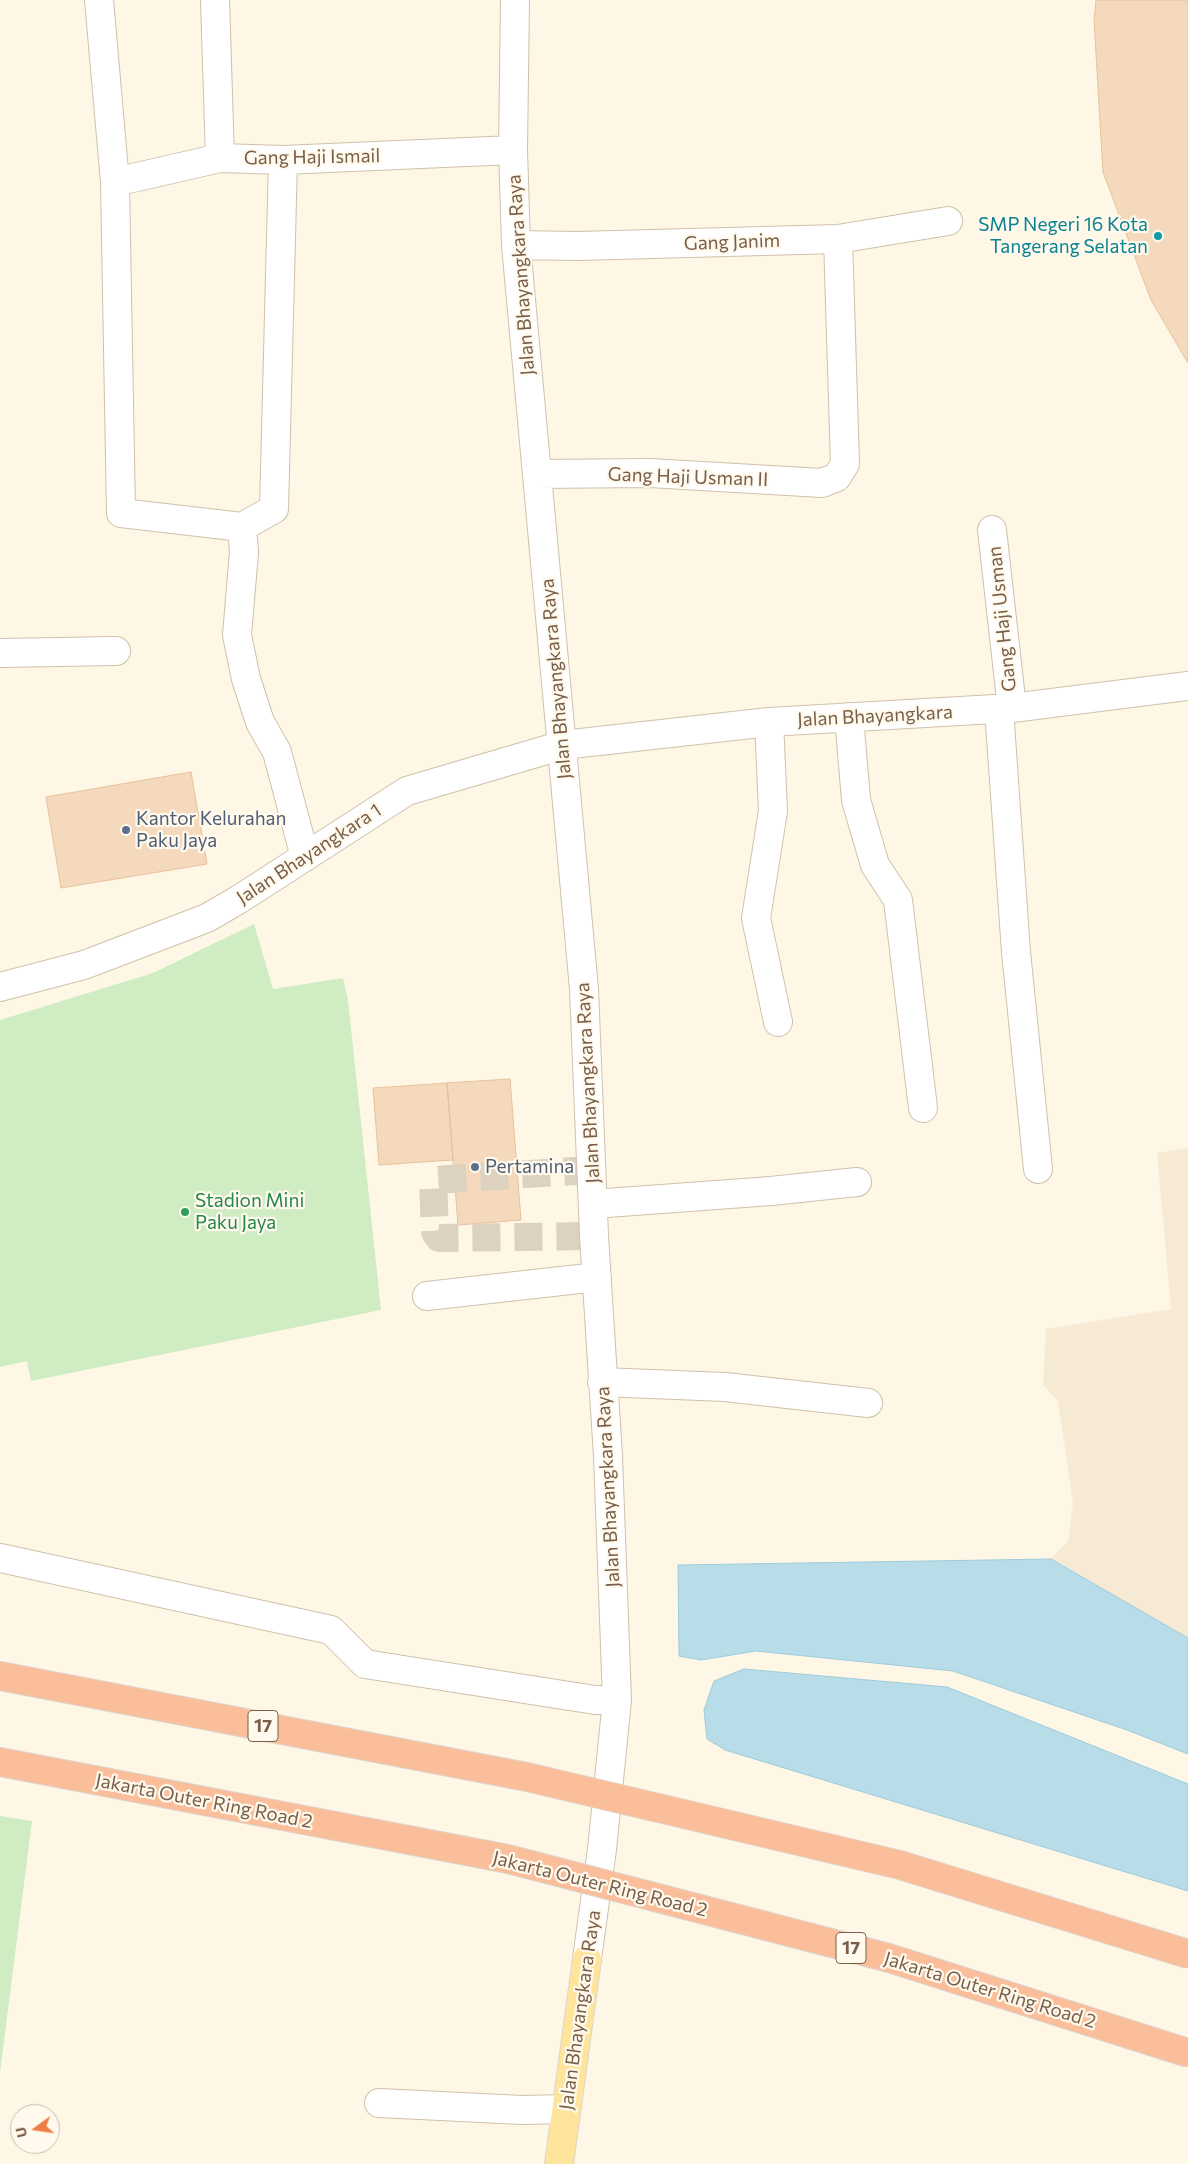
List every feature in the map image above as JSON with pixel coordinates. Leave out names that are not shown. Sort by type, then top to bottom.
[{"type":"highway","name":"17","points":[[0,1676],[527,1777],[900,1865],[1188,1954]]},
{"type":"highway","name":"Jakarta Outer Ring Road 2","points":[[0,1762],[508,1859],[889,1958],[1188,2052]]},
{"type":"main road","name":"Jalan Bhayangkara Raya","points":[[559,2164],[587,1959]]},
{"type":"street","points":[[100,0],[115,182],[121,513],[242,527],[274,509],[283,160]]},
{"type":"street","points":[[215,0],[220,158]]},
{"type":"street","name":"Jalan Bhayangkara Raya","points":[[515,0],[512,150],[516,245],[584,988],[602,1382],[608,1456],[617,1700],[602,1849],[587,1959]]},
{"type":"street","name":"Gang Haji Ismail","points":[[115,182],[220,158],[283,160],[512,150]]},
{"type":"street","name":"Gang Janim","points":[[516,245],[578,246],[838,239],[948,221]]},
{"type":"street","name":"Gang Haji Usman II","points":[[537,474],[650,473],[822,483],[838,478],[845,464],[838,239]]},
{"type":"street","points":[[242,527],[244,552],[237,635],[246,679],[260,722],[277,752],[305,858]]},
{"type":"street","name":"Gang Haji Usman","points":[[992,530],[1006,708],[1016,952],[1038,1169]]},
{"type":"street","points":[[0,653],[116,651]]},
{"type":"street","name":"Jalan Bhayangkara","points":[[563,745],[769,722],[1006,708],[1188,686]]},
{"type":"street","points":[[849,717],[856,800],[874,865],[898,900],[923,1108]]},
{"type":"street","points":[[769,722],[774,811],[756,918],[778,1022]]},
{"type":"street","name":"Jalan Bhayangkara 1","points":[[0,987],[84,965],[207,918],[305,858],[407,791],[563,745]]},
{"type":"street","points":[[593,1204],[771,1191],[856,1182]]},
{"type":"street","points":[[427,1296],[597,1277]]},
{"type":"street","points":[[602,1382],[725,1387],[868,1403]]},
{"type":"street","points":[[0,1558],[331,1630],[365,1664],[595,1700],[617,1700]]},
{"type":"street","points":[[379,2103],[522,2110],[566,2109]]},
{"type":"shaded area","points":[[1188,1148],[1188,1638],[1051,1559],[1068,1541],[1073,1503],[1058,1401],[1043,1385],[1046,1329],[1171,1309],[1157,1153]]},
{"type":"green space","name":"Stadion Mini Paku Jaya","points":[[254,924],[273,989],[343,978],[348,1000],[381,1310],[31,1381],[27,1361],[0,1367],[0,1020],[153,973]]},
{"type":"green space","points":[[0,1816],[32,1821],[0,2072]]},
{"type":"water","points":[[1051,1559],[1188,1638],[1188,1754],[1127,1730],[953,1671],[756,1651],[701,1660],[679,1656],[678,1565]]},
{"type":"water","points":[[744,1669],[947,1687],[1188,1784],[1188,1891],[725,1750],[707,1739],[704,1710],[714,1681]]},
{"type":"building","name":"SMP Negeri 16 Kota Tangerang Selatan","points":[[1096,0],[1188,0],[1188,363],[1151,300],[1103,172],[1094,20]]},
{"type":"building","name":"Kantor Kelurahan Paku Jaya","points":[[191,772],[207,864],[61,888],[46,797]]},
{"type":"building","points":[[510,1079],[521,1220],[458,1225],[447,1083]]},
{"type":"building","points":[[447,1083],[453,1160],[379,1165],[373,1088]]},
{"type":"tunnel","points":[[592,1170],[433,1180],[435,1232],[439,1238],[594,1236]]},
{"type":"place","name":"SMP Negeri 16 Kota Tangerang Selatan","points":[[1158,236]]},
{"type":"place","name":"Kantor Kelurahan Paku Jaya","points":[[126,830]]},
{"type":"place","name":"Pertamina","points":[[475,1167]]},
{"type":"place","name":"Stadion Mini Paku Jaya","points":[[185,1212]]}]
